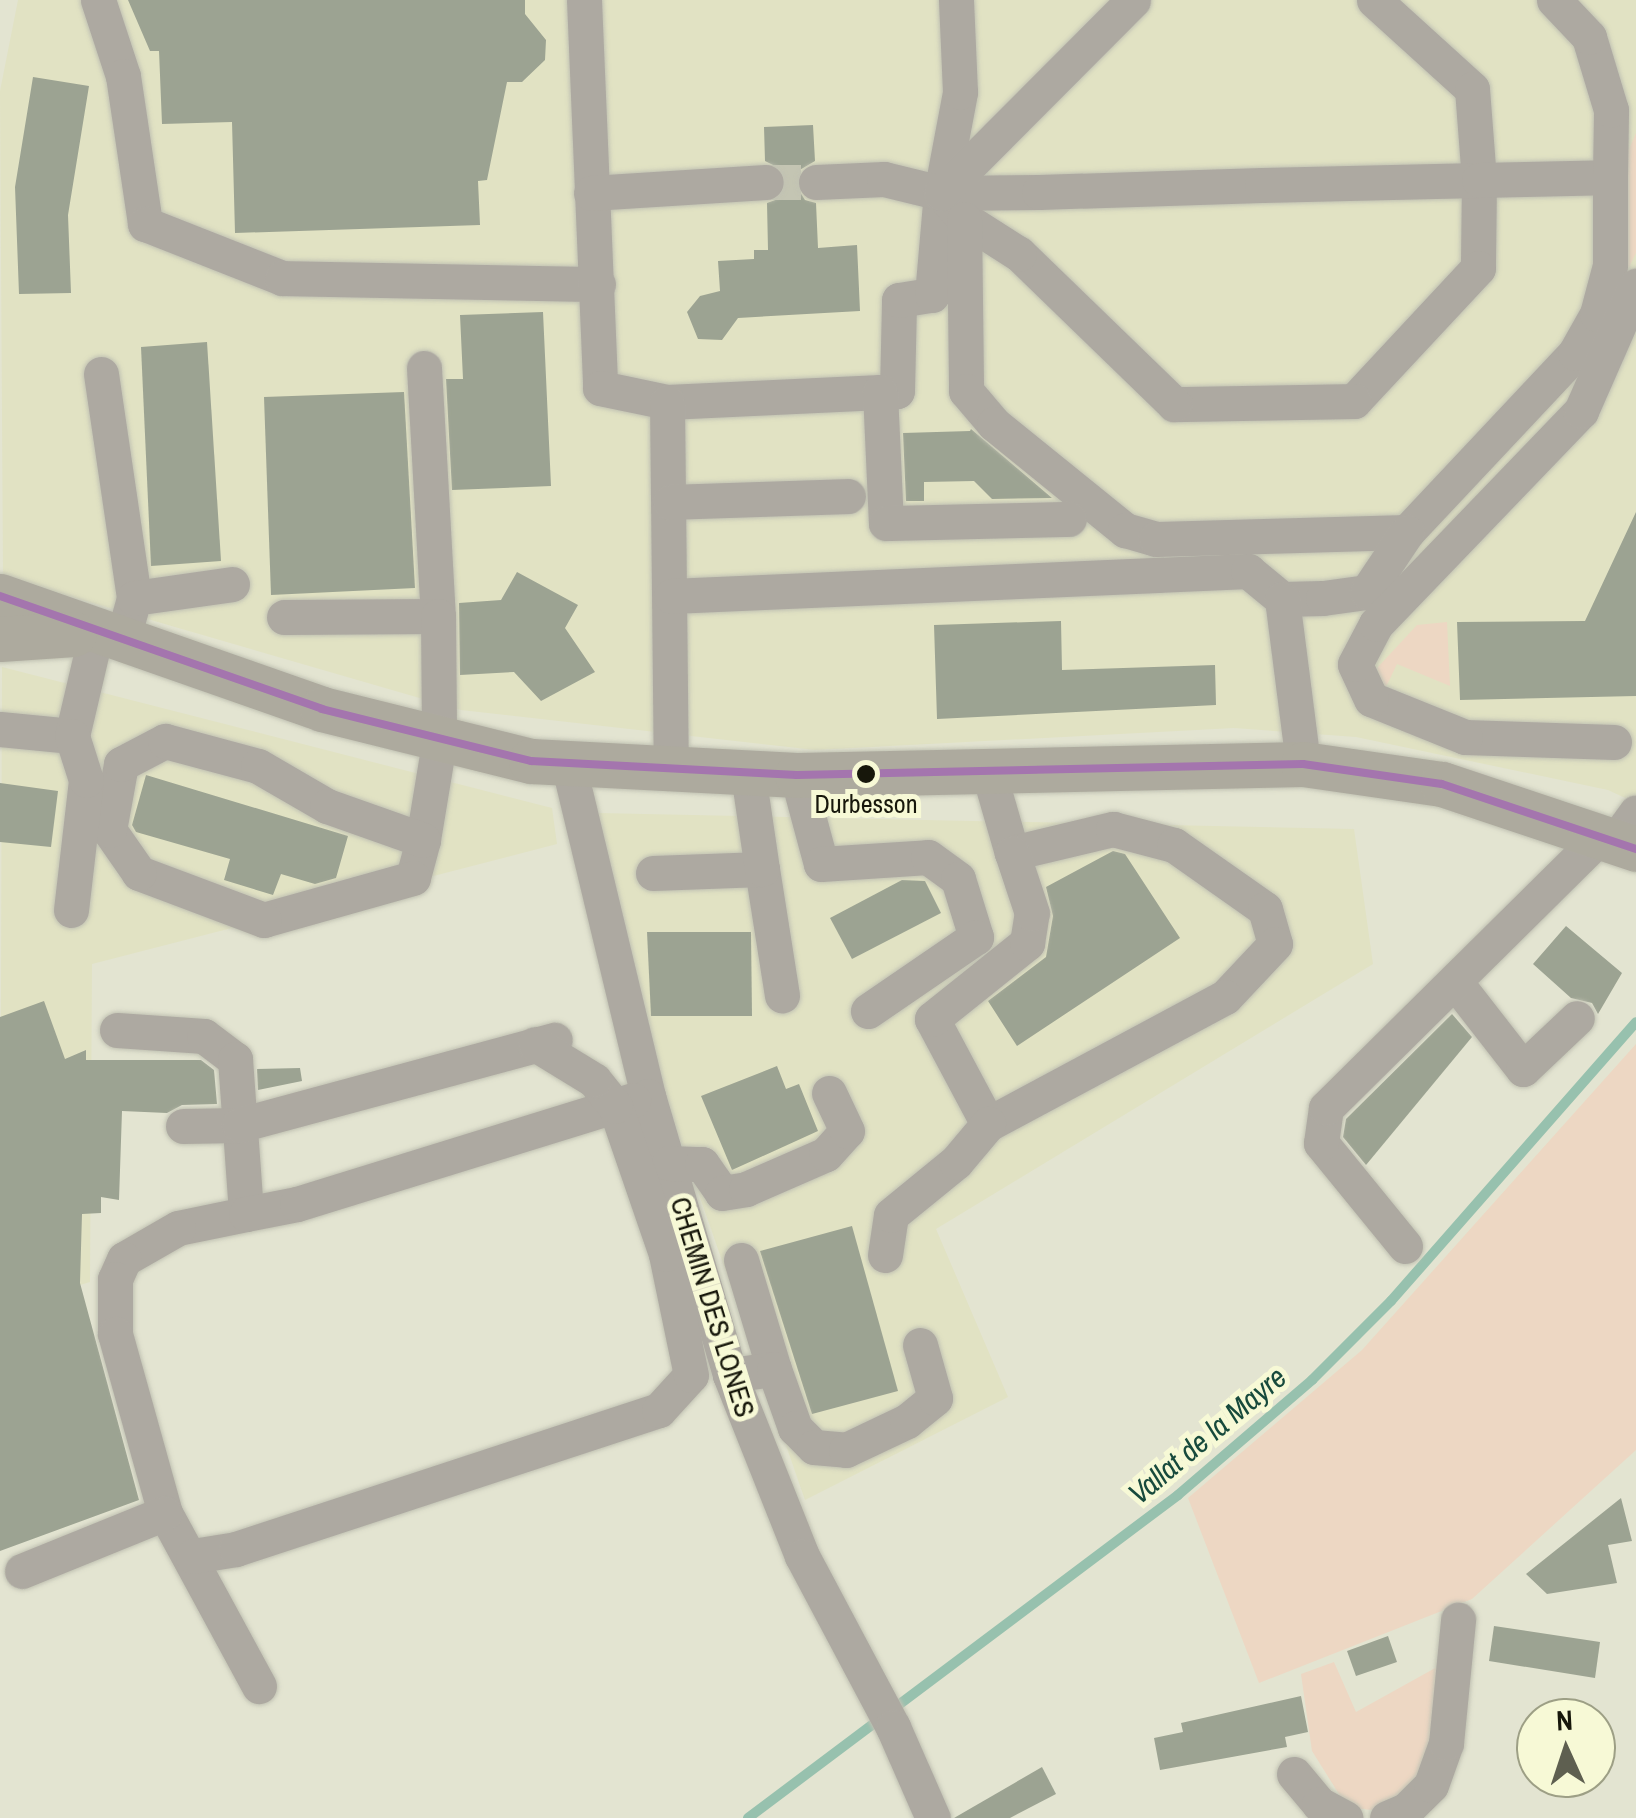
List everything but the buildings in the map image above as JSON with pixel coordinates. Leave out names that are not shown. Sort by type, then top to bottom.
[{"type":"main road","points":[[0,596],[110,638],[440,744],[569,767],[796,775],[1303,764],[1442,784],[1622,834]]},
{"type":"main road","points":[[0,639],[110,638]]},
{"type":"lane","points":[[98,0],[124,76],[145,224],[282,278],[598,284]]},
{"type":"lane","points":[[584,0],[600,388],[667,402],[889,392]]},
{"type":"lane","points":[[956,0],[960,92],[940,193],[932,295],[899,300],[889,392],[886,523],[1068,519]]},
{"type":"lane","points":[[940,193],[1133,0]]},
{"type":"lane","points":[[940,193],[964,220],[1019,254],[1174,404],[1354,401],[1478,268],[1479,180],[1472,88],[1374,0]]},
{"type":"lane","points":[[1282,599],[1367,592],[1406,532],[1575,354],[1597,314],[1610,264],[1610,178],[1623,105],[1589,37],[1554,0]]},
{"type":"lane","points":[[816,182],[884,178],[940,193],[1610,178]]},
{"type":"lane","points":[[590,193],[766,182]]},
{"type":"lane","points":[[964,220],[966,391],[994,424],[1124,530],[1156,539],[1406,532]]},
{"type":"lane","points":[[1614,742],[1465,737],[1371,699],[1355,664],[1376,624],[1581,411],[1636,286]]},
{"type":"lane","points":[[423,840],[327,806],[258,766],[165,740],[122,764],[109,830],[139,873],[264,920],[413,878],[423,840],[440,744],[438,616],[424,368]]},
{"type":"lane","points":[[71,910],[86,780],[72,736],[110,638],[134,598],[101,374]]},
{"type":"lane","points":[[667,402],[671,773]]},
{"type":"lane","points":[[670,502],[848,496]]},
{"type":"lane","points":[[671,596],[1248,571],[1282,599],[1303,764]]},
{"type":"lane","points":[[134,598],[232,584]]},
{"type":"lane","points":[[284,617],[438,616]]},
{"type":"lane","points":[[0,730],[72,736]]},
{"type":"lane","name":"CHEMIN DES LONES","points":[[569,767],[632,1101],[668,1164],[730,1375],[802,1556],[888,1717],[933,1818]]},
{"type":"lane","points":[[988,770],[1032,913],[1027,943],[932,1018],[988,1124]]},
{"type":"lane","points":[[748,774],[782,995]]},
{"type":"lane","points":[[796,775],[821,864],[928,857],[958,879],[976,937],[868,1011]]},
{"type":"lane","points":[[884,1255],[891,1215],[956,1162],[988,1124],[1226,997],[1275,944],[1264,909],[1174,845],[1114,829],[1012,852]]},
{"type":"lane","points":[[1405,1246],[1321,1143],[1326,1108],[1456,982],[1622,834]]},
{"type":"lane","points":[[652,873],[762,869]]},
{"type":"lane","points":[[1456,982],[1523,1069],[1577,1018]]},
{"type":"lane","points":[[117,1030],[204,1036],[235,1060],[246,1214]]},
{"type":"lane","points":[[184,1126],[239,1125],[548,1041],[594,1080],[632,1101],[691,1375],[658,1410],[236,1550],[193,1556]]},
{"type":"lane","points":[[668,1164],[702,1164],[722,1194],[762,1182],[826,1154],[847,1131],[829,1093]]},
{"type":"lane","points":[[258,1686],[193,1556],[165,1514],[115,1334],[115,1279],[124,1259],[178,1228],[297,1204],[632,1101]]},
{"type":"lane","points":[[741,1260],[795,1428],[814,1446],[846,1450],[907,1421],[935,1398],[920,1345]]},
{"type":"lane","points":[[730,1375],[774,1369]]},
{"type":"lane","points":[[22,1572],[165,1514]]},
{"type":"lane","points":[[1386,1818],[1406,1810],[1431,1785],[1446,1743],[1458,1620]]},
{"type":"lane","points":[[1294,1774],[1319,1804],[1345,1818]]},
{"type":"shaded area","points":[[18,0],[1636,0],[1636,803],[1608,790],[1356,737],[1234,728],[815,750],[461,710],[3,577],[0,91]]},
{"type":"shaded area","points":[[1636,133],[1636,253],[1626,273],[1624,160]]},
{"type":"shaded area","points":[[1447,622],[1450,686],[1397,664],[1385,689],[1377,668],[1417,625]]},
{"type":"shaded area","points":[[2,667],[552,808],[557,844],[92,964],[90,1282],[0,1309]]},
{"type":"shaded area","points":[[597,813],[1354,829],[1373,964],[936,1229],[1008,1397],[805,1500],[669,1108]]},
{"type":"shaded area","points":[[1636,1044],[1636,1450],[1472,1599],[1259,1683],[1188,1498],[1362,1350]]},
{"type":"shaded area","points":[[1334,1662],[1356,1712],[1437,1667],[1430,1772],[1379,1811],[1347,1807],[1312,1751],[1301,1674]]},
{"type":"waterway","name":"Vallat de la Mayre","points":[[748,1818],[1178,1495],[1312,1380],[1391,1301],[1636,1022]]},
{"type":"tunnel","points":[[766,182],[816,182]]},
{"type":"transit line","points":[[0,596],[322,709],[531,761],[797,775],[1303,764],[1442,784],[1636,849]]},
{"type":"place","name":"Durbesson","points":[[866,774]]}]
